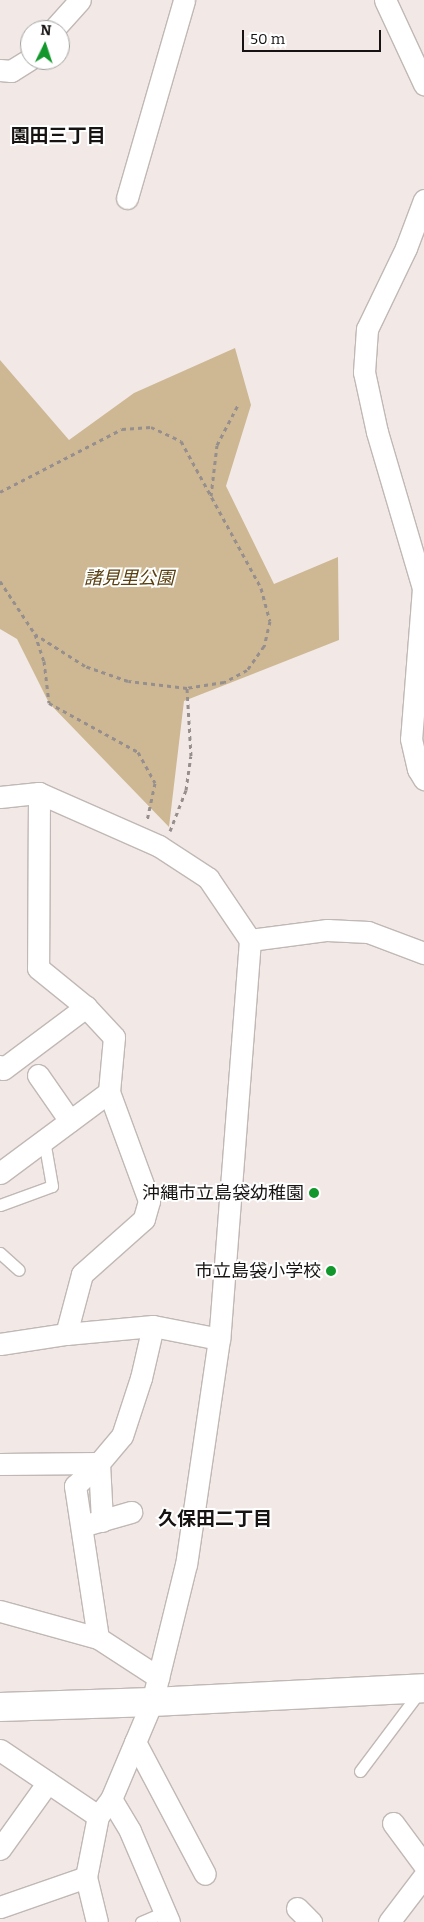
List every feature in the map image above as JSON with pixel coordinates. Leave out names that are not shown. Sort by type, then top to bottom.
[{"type":"street","points":[[62,20],[80,0]]},
{"type":"street","points":[[127,198],[184,0]]},
{"type":"street","points":[[385,0],[424,84]]},
{"type":"street","points":[[0,70],[11,71],[20,65]]},
{"type":"street","points":[[424,200],[406,248],[368,329],[364,372],[377,432],[424,588],[411,739],[418,769],[424,778]]},
{"type":"street","points":[[39,793],[38,968],[86,1007],[114,1037],[109,1092],[149,1201],[144,1219],[82,1274],[66,1334]]},
{"type":"street","points":[[0,797],[39,793],[144,835],[208,878],[250,940],[219,1339],[186,1564],[155,1690],[135,1742],[104,1807],[86,1877],[97,1922]]},
{"type":"street","points":[[250,940],[327,930],[368,932],[424,953]]},
{"type":"street","points":[[1,1069],[86,1007]]},
{"type":"street","points":[[38,1075],[70,1121]]},
{"type":"street","points":[[0,1173],[109,1092]]},
{"type":"street","points":[[0,1344],[66,1334],[153,1326],[219,1339]]},
{"type":"street","points":[[98,1638],[92,1524],[75,1486],[99,1463],[122,1436],[141,1378],[153,1326]]},
{"type":"street","points":[[0,1464],[99,1463]]},
{"type":"street","points":[[92,1524],[131,1512]]},
{"type":"street","points":[[0,1611],[98,1638],[155,1690]]},
{"type":"street","points":[[0,1707],[155,1690],[423,1688]]},
{"type":"street","points":[[135,1742],[206,1874]]},
{"type":"street","points":[[0,1750],[48,1782],[104,1807],[130,1831],[167,1917]]},
{"type":"street","points":[[0,1849],[48,1782]]},
{"type":"street","points":[[393,1823],[424,1865]]},
{"type":"street","points":[[389,1922],[424,1876]]},
{"type":"street","points":[[0,1907],[86,1877]]},
{"type":"lane","points":[[0,1205],[52,1186],[44,1140]]},
{"type":"lane","points":[[0,1253],[19,1270]]},
{"type":"lane","points":[[360,1771],[423,1688]]},
{"type":"lane","points":[[141,1922],[167,1917]]},
{"type":"path","points":[[211,496],[217,445],[240,403]]},
{"type":"path","points":[[0,492],[122,429],[151,427],[181,441],[261,588],[270,620],[264,646],[247,670],[224,682],[187,688],[128,681],[85,666],[35,634]]},
{"type":"path","points":[[0,581],[35,634],[44,661],[49,703],[138,752],[155,783],[144,835],[170,833],[186,790],[192,756],[187,688]]},
{"type":"green space","name":"諸見里公園","points":[[235,348],[251,405],[226,486],[274,584],[338,557],[339,640],[184,701],[169,827],[49,703],[17,639],[0,629],[0,360],[69,440],[134,393]]},
{"type":"place","name":"沖縄市立島袋幼稚園","points":[[314,1193]]},
{"type":"place","name":"市立島袋小学校","points":[[331,1271]]},
{"type":"district","name":"園田三丁目","points":[[58,136]]},
{"type":"district","name":"久保田二丁目","points":[[215,1519]]}]
